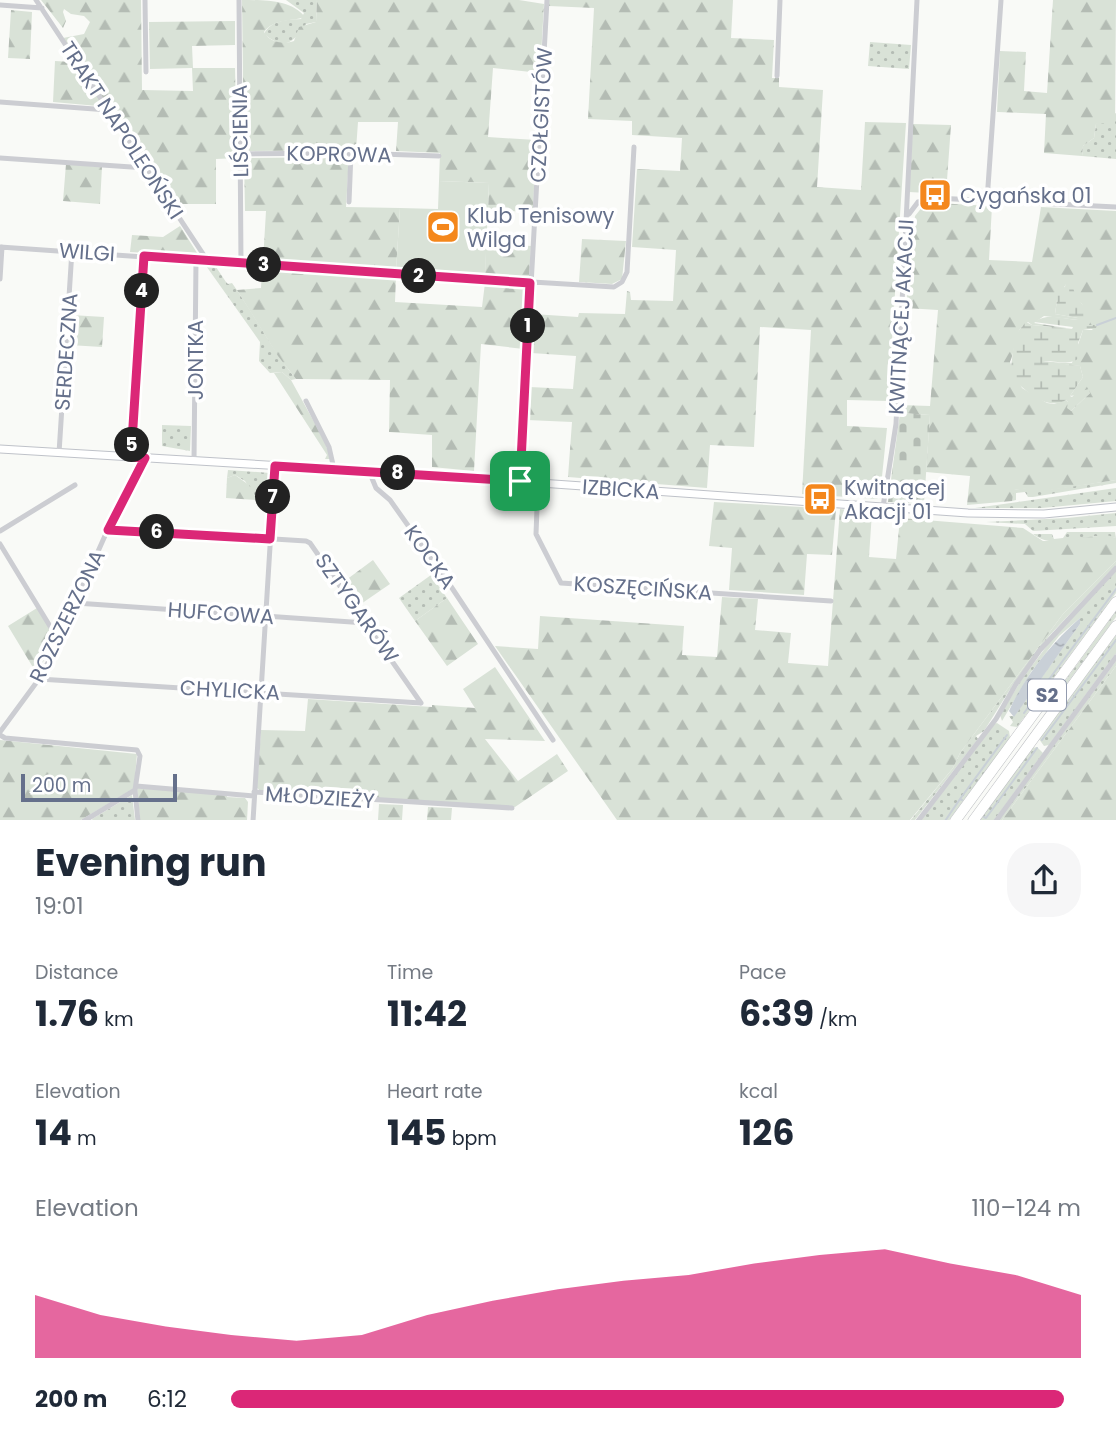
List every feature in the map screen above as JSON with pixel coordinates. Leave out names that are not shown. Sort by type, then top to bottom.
[{"type":"highway","name":"S2","points":[[957,820],[1116,602]]},
{"type":"highway","name":"S2","points":[[974,820],[1116,626]]},
{"type":"street","points":[[145,0],[146,72]]},
{"type":"street","name":"LIŚCIENIA","points":[[239,0],[241,262]]},
{"type":"street","name":"CZOŁGISTÓW","points":[[520,481],[547,0]]},
{"type":"street","points":[[777,76],[780,0]]},
{"type":"street","name":"KWITNĄCEJ AKACJI","points":[[883,507],[896,424],[917,0]]},
{"type":"street","points":[[987,201],[1000,0]]},
{"type":"street","name":"TRAKT NAPOLEOŃSKI","points":[[37,1],[207,260]]},
{"type":"street","points":[[0,5],[42,8]]},
{"type":"street","points":[[0,102],[108,110]]},
{"type":"street","name":"WILGI","points":[[1,247],[614,287],[624,279],[627,272],[634,147]]},
{"type":"street","points":[[349,202],[351,153]]},
{"type":"street","name":"KOPROWA","points":[[240,154],[351,153],[439,156]]},
{"type":"street","points":[[0,158],[146,167]]},
{"type":"street","points":[[907,217],[912,208],[926,198],[1116,207]]},
{"type":"street","points":[[0,279],[1,247]]},
{"type":"street","name":"SERDECZNA","points":[[59,453],[72,250]]},
{"type":"street","points":[[131,457],[144,256]]},
{"type":"street","name":"JONTKA","points":[[194,461],[196,260]]},
{"type":"street","points":[[306,401],[329,447],[334,469]]},
{"type":"street","name":"IZBICKA","points":[[0,449],[538,482],[1006,515],[1116,507]]},
{"type":"street","name":"ROZSZERZONA","points":[[0,733],[39,679],[59,641],[108,530],[145,458]]},
{"type":"street","points":[[253,820],[275,466]]},
{"type":"street","name":"KOCKA","points":[[369,471],[376,488],[390,500],[553,740]]},
{"type":"street","name":"KOSZĘCIŃSKA","points":[[538,482],[536,534],[561,583],[831,601]]},
{"type":"street","points":[[0,531],[75,485]]},
{"type":"street","name":"SZTYGARÓW","points":[[108,530],[310,543],[421,703]]},
{"type":"street","points":[[0,544],[59,641]]},
{"type":"street","points":[[919,820],[996,719],[1040,650],[1116,568]]},
{"type":"street","name":"HUFCOWA","points":[[76,603],[366,623]]},
{"type":"street","points":[[997,820],[1116,657]]},
{"type":"street","name":"CHYLICKA","points":[[39,679],[421,703]]},
{"type":"street","points":[[0,733],[5,738],[137,750],[140,756],[135,788],[138,820]]},
{"type":"street","points":[[86,820],[135,788]]},
{"type":"street","name":"MŁODZIEŻY","points":[[135,788],[512,808]]},
{"type":"green space","points":[[41,0],[141,0],[142,90],[193,91],[192,68],[150,69],[149,22],[235,21],[235,45],[192,46],[193,68],[235,68],[237,158],[216,159],[216,204],[176,206],[109,107],[53,102],[55,61],[72,62],[85,81],[89,78],[63,38],[84,34],[90,22],[84,16],[71,14],[64,9],[66,21],[63,28]]},
{"type":"green space","points":[[242,0],[277,2],[300,11],[305,17],[278,22],[264,32],[273,40],[285,43],[294,41],[299,27],[316,22],[317,0],[519,0],[544,4],[540,73],[493,68],[488,137],[536,140],[533,212],[488,210],[489,183],[439,181],[440,153],[396,151],[398,122],[358,122],[356,150],[244,151]]},
{"type":"green space","points":[[286,0],[317,0],[316,22],[306,24],[293,40],[283,43],[264,34],[275,23],[301,19],[304,13]]},
{"type":"green space","points":[[549,0],[733,0],[731,38],[774,40],[772,78],[779,78],[779,87],[823,90],[817,187],[861,190],[865,122],[906,123],[888,401],[847,400],[847,426],[887,428],[880,496],[877,499],[802,494],[811,330],[760,327],[754,447],[710,445],[707,488],[568,477],[572,422],[527,420],[529,387],[573,389],[576,356],[531,353],[533,314],[578,317],[579,313],[625,314],[627,291],[630,292],[631,300],[673,301],[676,250],[632,247],[637,169],[680,171],[682,138],[632,135],[632,121],[588,119],[594,8],[549,6]]},
{"type":"green space","points":[[1053,0],[1116,0],[1115,117],[1110,123],[1096,124],[1094,138],[1083,146],[1082,156],[1044,153],[1046,114],[997,112],[1000,51],[1026,52],[1024,91],[1047,93]]},
{"type":"green space","points":[[11,10],[32,12],[30,59],[8,58]]},
{"type":"green space","points":[[870,42],[911,45],[909,69],[868,66]]},
{"type":"green space","points":[[1116,113],[1116,159],[1082,156],[1083,146],[1094,138],[1096,124]]},
{"type":"green space","points":[[913,124],[951,125],[946,194],[909,192]]},
{"type":"green space","points":[[349,157],[346,207],[400,208],[396,270],[263,261],[266,211],[245,211],[244,158]]},
{"type":"green space","points":[[66,164],[102,167],[100,204],[63,201]]},
{"type":"green space","name":"Klub Tenisowy Wilga","points":[[439,181],[489,183],[485,276],[396,270],[400,208],[438,209]]},
{"type":"green space","points":[[936,203],[992,206],[989,260],[1032,262],[1041,207],[1116,211],[1116,480],[1031,493],[1032,488],[1014,490],[1012,501],[967,505],[970,476],[926,472],[930,415],[900,413],[900,405],[930,406],[938,310],[906,308],[915,216],[923,206]],"holes":[[[1066,284],[1082,304],[1088,326],[1093,330],[1083,330],[1072,363],[1043,362],[1080,366],[1083,377],[1070,396],[1090,393],[1071,411],[1066,400],[1047,403],[1022,388],[1010,362],[1019,330],[1028,322],[1032,325],[1073,329],[1034,323],[1044,316],[1078,320],[1055,314],[1057,300]]]},
{"type":"green space","points":[[180,226],[199,256],[130,252],[132,235],[163,237]]},
{"type":"green space","points":[[582,239],[626,241],[622,279],[612,284],[579,282]]},
{"type":"green space","points":[[486,243],[531,246],[529,279],[485,276]]},
{"type":"green space","points":[[204,263],[214,264],[226,282],[232,283],[296,379],[291,380],[282,372],[270,373],[259,361],[260,342]]},
{"type":"green space","points":[[262,268],[396,277],[395,302],[482,307],[485,283],[527,286],[524,349],[481,344],[474,471],[432,467],[432,435],[389,432],[390,380],[296,379],[278,356],[237,290],[261,288]]},
{"type":"green space","points":[[1072,278],[1072,285],[1068,287],[1073,287],[1087,311],[1091,321],[1089,325],[1097,325],[1096,328],[1083,330],[1078,343],[1082,354],[1079,358],[1070,362],[1043,361],[1080,366],[1083,377],[1070,396],[1089,389],[1090,393],[1071,411],[1067,408],[1066,400],[1058,403],[1043,401],[1028,392],[1010,375],[1015,335],[1026,322],[1072,329],[1073,327],[1034,322],[1050,317],[1078,320],[1055,314],[1057,300],[1054,295],[1059,288],[1065,287],[1066,279]]},
{"type":"green space","points":[[71,315],[104,317],[102,347],[69,345]]},
{"type":"green space","points":[[282,372],[291,380],[324,440],[331,459],[325,459],[327,455],[274,373]]},
{"type":"green space","points":[[900,413],[930,415],[924,504],[888,502]]},
{"type":"green space","points":[[162,425],[191,426],[190,451],[162,446]]},
{"type":"green space","points":[[228,470],[270,473],[269,498],[254,495],[245,481],[235,475],[227,478]]},
{"type":"green space","points":[[235,475],[249,485],[254,495],[269,498],[269,501],[226,498],[227,478]]},
{"type":"green space","points":[[1116,480],[1116,483],[1033,497],[1028,497],[1025,492],[1016,493],[1016,500],[1012,501],[1013,490],[1033,487],[1032,492]]},
{"type":"green space","points":[[1116,488],[1116,501],[1042,508],[975,508]]},
{"type":"green space","points":[[714,502],[836,509],[832,555],[807,554],[804,595],[729,590],[732,548],[709,546]]},
{"type":"green space","points":[[840,509],[872,512],[869,557],[896,559],[900,518],[1023,528],[1043,541],[1107,535],[1116,538],[1116,561],[1063,614],[960,753],[953,768],[910,820],[617,820],[495,646],[538,649],[540,616],[684,626],[682,655],[717,657],[722,597],[758,599],[755,630],[791,633],[788,663],[828,666]]},
{"type":"green space","points":[[1116,513],[1116,526],[1033,531],[1025,524],[986,522],[1067,518]]},
{"type":"green space","points":[[1067,532],[1115,532],[1116,538],[1095,536],[1053,541],[1033,534],[1052,534],[1054,539],[1063,538]]},
{"type":"green space","points":[[373,560],[390,584],[358,606],[342,583]]},
{"type":"green space","points":[[1116,561],[1116,565],[1049,636],[1014,683],[984,731],[976,736],[978,739],[915,820],[911,820],[953,768],[960,753],[1063,614]]},
{"type":"green space","points":[[1116,571],[1116,593],[1017,727],[1010,726],[1013,722],[1009,716],[1014,716],[1080,624],[1080,618],[1059,636],[1031,672],[1002,721],[1000,715],[1022,679],[1058,631]]},
{"type":"green space","points":[[431,575],[447,598],[415,621],[399,598]]},
{"type":"green space","points":[[447,598],[478,644],[447,666],[415,621]]},
{"type":"green space","points":[[37,608],[55,638],[37,674],[8,626]]},
{"type":"green space","points":[[1116,611],[1116,617],[1048,709],[1046,707]]},
{"type":"green space","points":[[1116,635],[1116,653],[1049,745],[1044,746],[1039,739]]},
{"type":"green space","points":[[1116,661],[1116,666],[1002,820],[999,820]]},
{"type":"green space","points":[[1116,666],[1116,820],[1002,820]]},
{"type":"green space","points":[[495,667],[545,741],[485,739],[518,781],[557,754],[568,771],[515,807],[261,791],[257,788],[261,730],[305,731],[308,699],[475,708],[463,689]]},
{"type":"green space","points":[[997,723],[1009,731],[1010,738],[949,820],[921,820]]},
{"type":"green space","points":[[0,740],[137,754],[134,788],[81,820],[0,820]]},
{"type":"green space","points":[[1037,747],[1043,753],[994,820],[980,820],[1032,748]]},
{"type":"green space","points":[[137,788],[245,798],[248,802],[247,820],[140,820]]},
{"type":"green space","points":[[132,795],[135,820],[92,819]]},
{"type":"green space","points":[[379,804],[403,805],[402,820],[378,820]]},
{"type":"green space","points":[[428,807],[452,808],[451,820],[427,820]]},
{"type":"water","points":[[1080,618],[1080,624],[1014,717],[1009,711],[1031,673],[1049,649]]},
{"type":"waterway","points":[[1097,325],[1116,318]]},
{"type":"waterway","points":[[1024,713],[1116,589]]},
{"type":"waterway","points":[[1042,740],[1116,640]]},
{"type":"waterway","points":[[960,799],[1007,735]]},
{"type":"waterway","points":[[984,817],[986,818],[1037,748]]},
{"type":"waterway","points":[[946,820],[960,799],[962,800]]},
{"type":"place","name":"Cygańska 01","points":[[935,195]]},
{"type":"place","name":"Klub Tenisowy Wilga","points":[[443,227]]},
{"type":"place","name":"Kwitnącej Akacji 01","points":[[820,499]]},
{"type":"route","points":[[144,256],[530,283],[520,481],[275,466],[270,539],[108,530],[145,458],[131,457],[144,256]]}]
